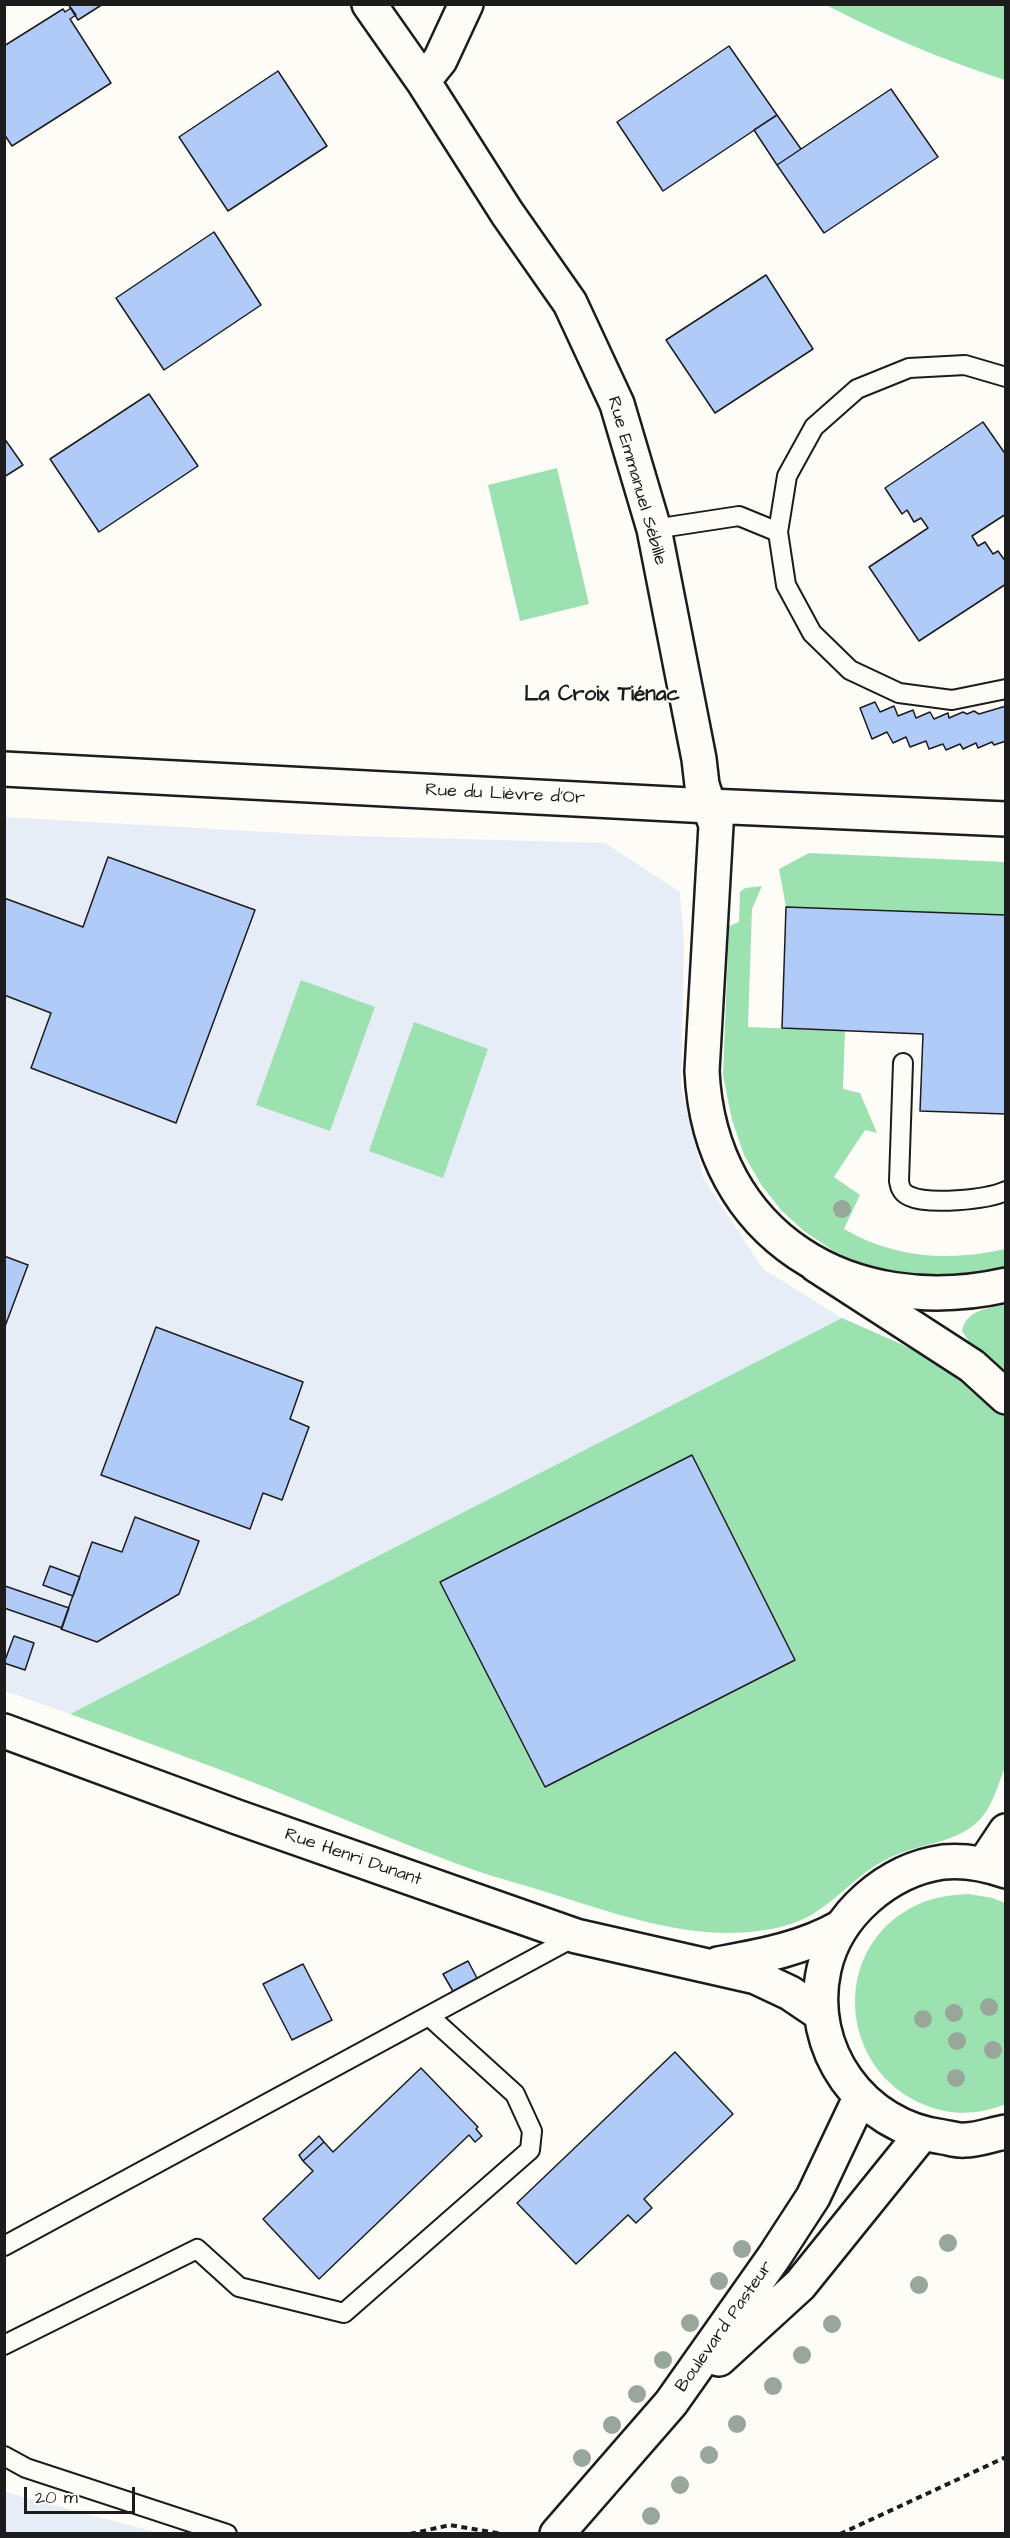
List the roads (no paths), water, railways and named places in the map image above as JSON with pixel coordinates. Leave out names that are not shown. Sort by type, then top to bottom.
[{"type":"street","name":"Rue Emmanuel Sébille","points":[[369,4],[423,81],[507,213],[570,303],[617,404],[654,529],[699,759],[702,785],[716,825],[702,1071],[706,1109],[722,1158],[742,1197],[784,1243],[816,1265]]},
{"type":"street","points":[[423,81],[440,60],[466,4]]},
{"type":"street","name":"Rue du Lièvre d'Or","points":[[4,769],[708,806],[1005,819]]},
{"type":"street","points":[[816,1265],[872,1285],[917,1293],[964,1292],[1005,1285]]},
{"type":"street","points":[[816,1265],[964,1361],[1005,1397]]},
{"type":"street","name":"Rue Henri Dunant","points":[[4,1731],[237,1817],[576,1936],[756,1977],[790,1993],[821,2014]]},
{"type":"street","points":[[1005,1831],[995,1868],[943,1862],[903,1873],[868,1896],[841,1927],[824,1968],[821,2014],[833,2059],[860,2098],[888,2120],[921,2135],[965,2140],[1005,2132]]},
{"type":"street","points":[[708,1966],[792,1949],[841,1927]]},
{"type":"street","name":"Boulevard Pasteur","points":[[557,2534],[671,2403],[774,2257],[813,2197],[860,2098]]},
{"type":"street","points":[[671,2403],[800,2285],[921,2135]]},
{"type":"lane","points":[[1005,377],[965,365],[909,368],[857,389],[814,427],[787,476],[778,532],[786,585],[812,633],[850,670],[899,693],[952,700],[1005,689]]},
{"type":"lane","points":[[654,529],[739,516],[778,532]]},
{"type":"lane","points":[[903,1063],[899,1181],[901,1190],[910,1197],[963,1200],[993,1196],[1005,1191]]},
{"type":"lane","points":[[4,2246],[576,1936]]},
{"type":"lane","points":[[4,2344],[6,2346],[197,2249],[239,2287],[344,2313],[530,2150],[532,2131],[514,2094],[429,2016]]},
{"type":"lane","points":[[4,2456],[26,2468],[227,2534]]},
{"type":"district","name":"La Croix Tiénac","points":[[602,696]]}]
